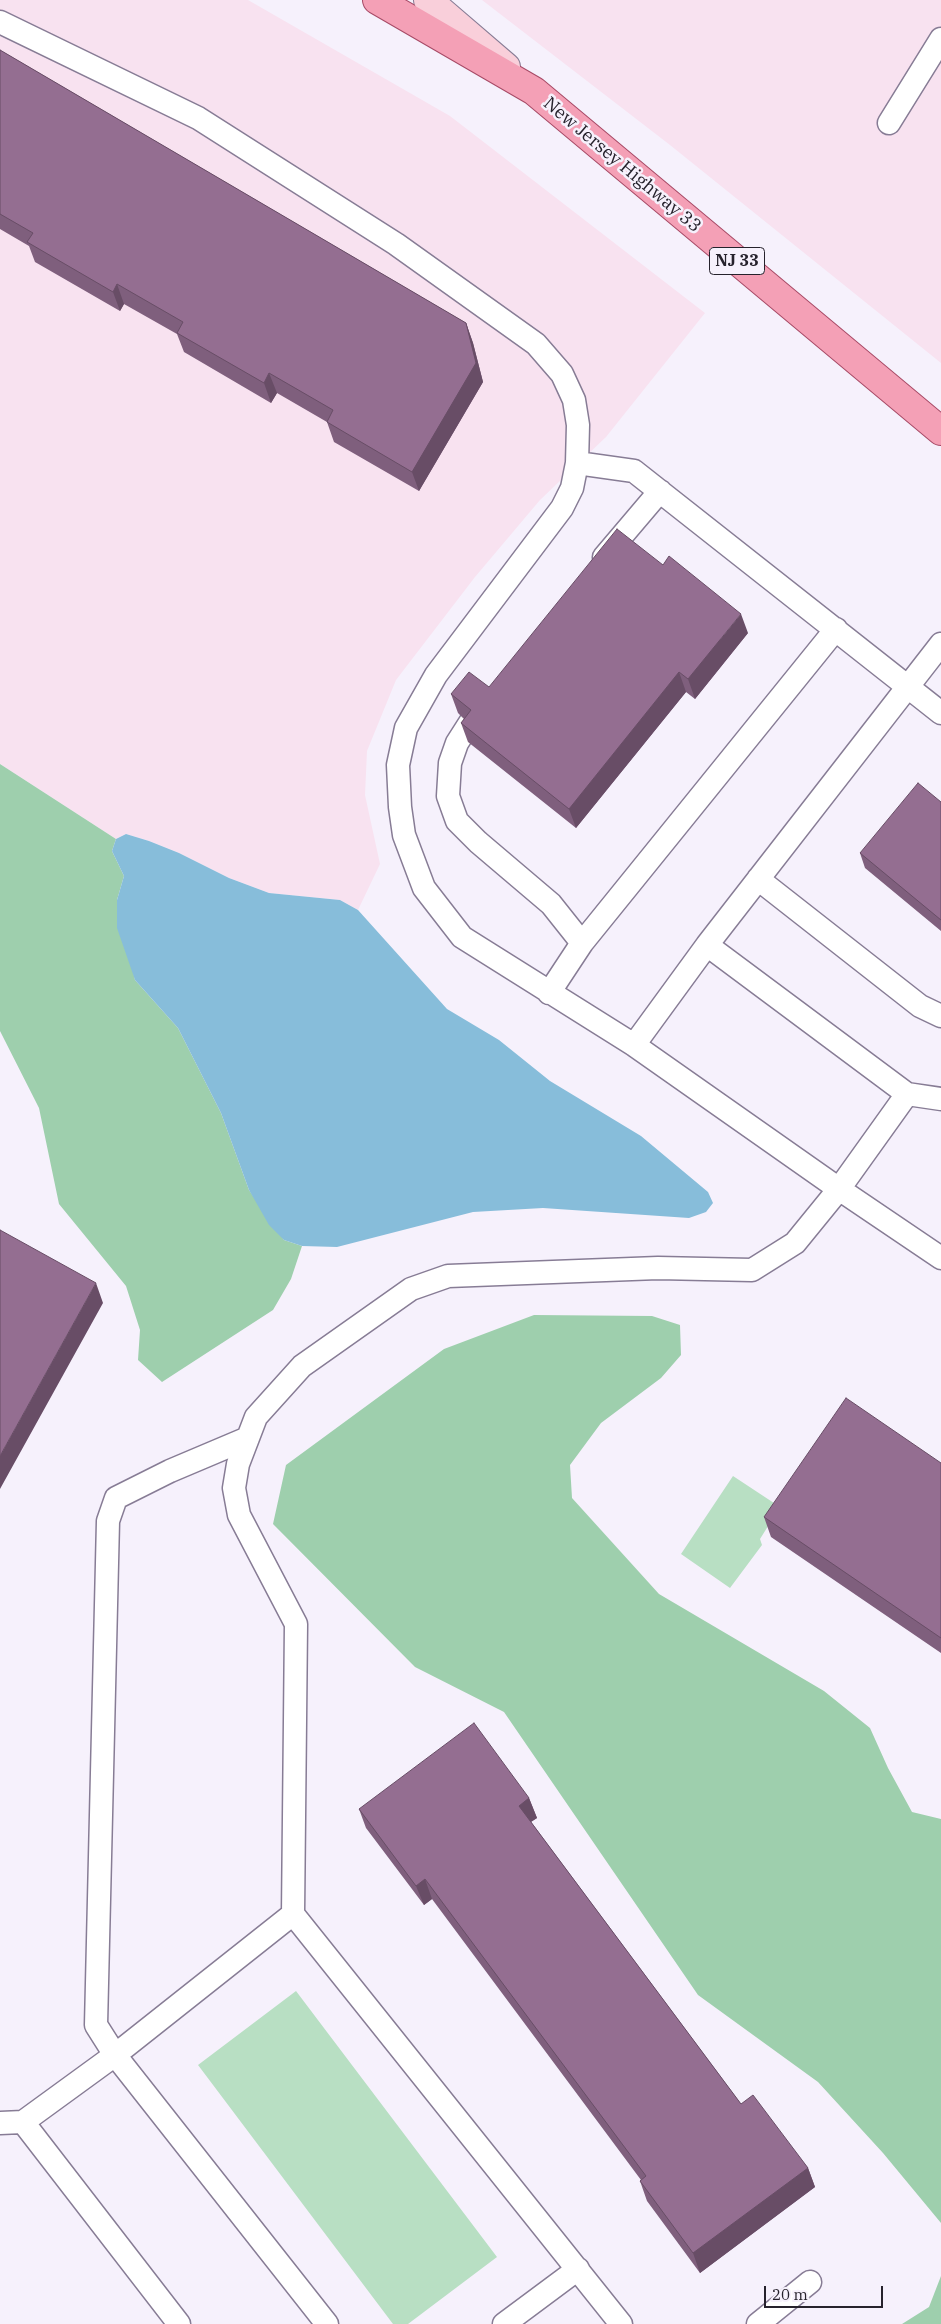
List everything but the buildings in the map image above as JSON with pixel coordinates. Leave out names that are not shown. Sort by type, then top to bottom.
[{"type":"main road","name":"New Jersey Highway 33","points":[[377,0],[534,91],[941,431]]},
{"type":"street","points":[[428,0],[534,91]]},
{"type":"lane","points":[[0,22],[198,118],[396,244],[536,344],[562,374],[574,400],[578,425],[577,463],[572,488],[562,508],[436,675],[406,728],[398,765],[404,835],[424,888],[462,937],[634,1045],[941,1258]]},
{"type":"lane","points":[[889,123],[941,38]]},
{"type":"lane","points":[[577,463],[634,471],[941,713]]},
{"type":"lane","points":[[592,573],[660,491]]},
{"type":"lane","points":[[549,993],[582,944],[836,629]]},
{"type":"lane","points":[[634,1045],[707,945],[941,644]]},
{"type":"lane","points":[[493,692],[476,713],[457,742],[450,763],[448,796],[457,821],[478,842],[551,904],[582,944]]},
{"type":"lane","points":[[758,879],[920,1006],[941,1016]]},
{"type":"lane","points":[[707,945],[907,1094],[941,1099]]},
{"type":"lane","points":[[621,2324],[293,1914],[296,1624],[239,1515],[234,1488],[238,1464],[256,1417],[302,1366],[412,1290],[448,1276],[658,1268],[752,1270],[795,1243],[839,1189],[907,1094]]},
{"type":"lane","points":[[248,1438],[170,1471],[116,1498],[108,1521],[96,2025],[115,2055],[327,2324]]},
{"type":"lane","points":[[0,2123],[23,2122],[115,2055],[293,1914]]},
{"type":"lane","points":[[23,2122],[179,2324]]},
{"type":"lane","points":[[504,2324],[578,2269]]},
{"type":"lane","points":[[758,2324],[810,2282]]},
{"type":"shaded area","points":[[0,0],[248,0],[450,116],[705,313],[606,437],[540,500],[475,577],[396,680],[367,751],[365,795],[380,864],[358,910],[340,900],[269,893],[229,878],[179,853],[149,841],[126,834],[116,839],[0,764]]},
{"type":"shaded area","points":[[482,0],[941,0],[941,363],[670,145]]},
{"type":"green space","points":[[0,764],[116,839],[112,851],[124,876],[117,900],[135,980],[178,1028],[221,1113],[249,1190],[284,1240],[302,1246],[291,1279],[273,1310],[162,1382],[138,1360],[140,1330],[126,1286],[59,1204],[39,1108],[0,1031]]},
{"type":"green space","points":[[534,1315],[652,1316],[680,1325],[681,1355],[661,1378],[601,1423],[570,1465],[572,1498],[659,1594],[824,1691],[870,1728],[888,1768],[912,1812],[941,1819],[941,2223],[883,2153],[818,2082],[698,1995],[504,1712],[415,1667],[273,1524],[286,1465],[444,1349]]},
{"type":"green space","points":[[733,1476],[780,1507],[760,1539],[762,1545],[730,1588],[681,1554]]},
{"type":"green space","points":[[296,1991],[497,2257],[408,2324],[393,2324],[198,2065]]},
{"type":"green space","points":[[941,2276],[941,2324],[902,2324],[929,2307]]},
{"type":"water","points":[[126,834],[179,853],[229,878],[269,893],[340,900],[358,910],[447,1009],[499,1040],[550,1081],[641,1136],[708,1192],[713,1203],[706,1212],[689,1218],[543,1208],[473,1212],[337,1247],[302,1246],[284,1240],[269,1225],[249,1190],[221,1113],[178,1028],[135,980],[117,928],[117,900],[124,876],[112,851],[116,839]]}]
